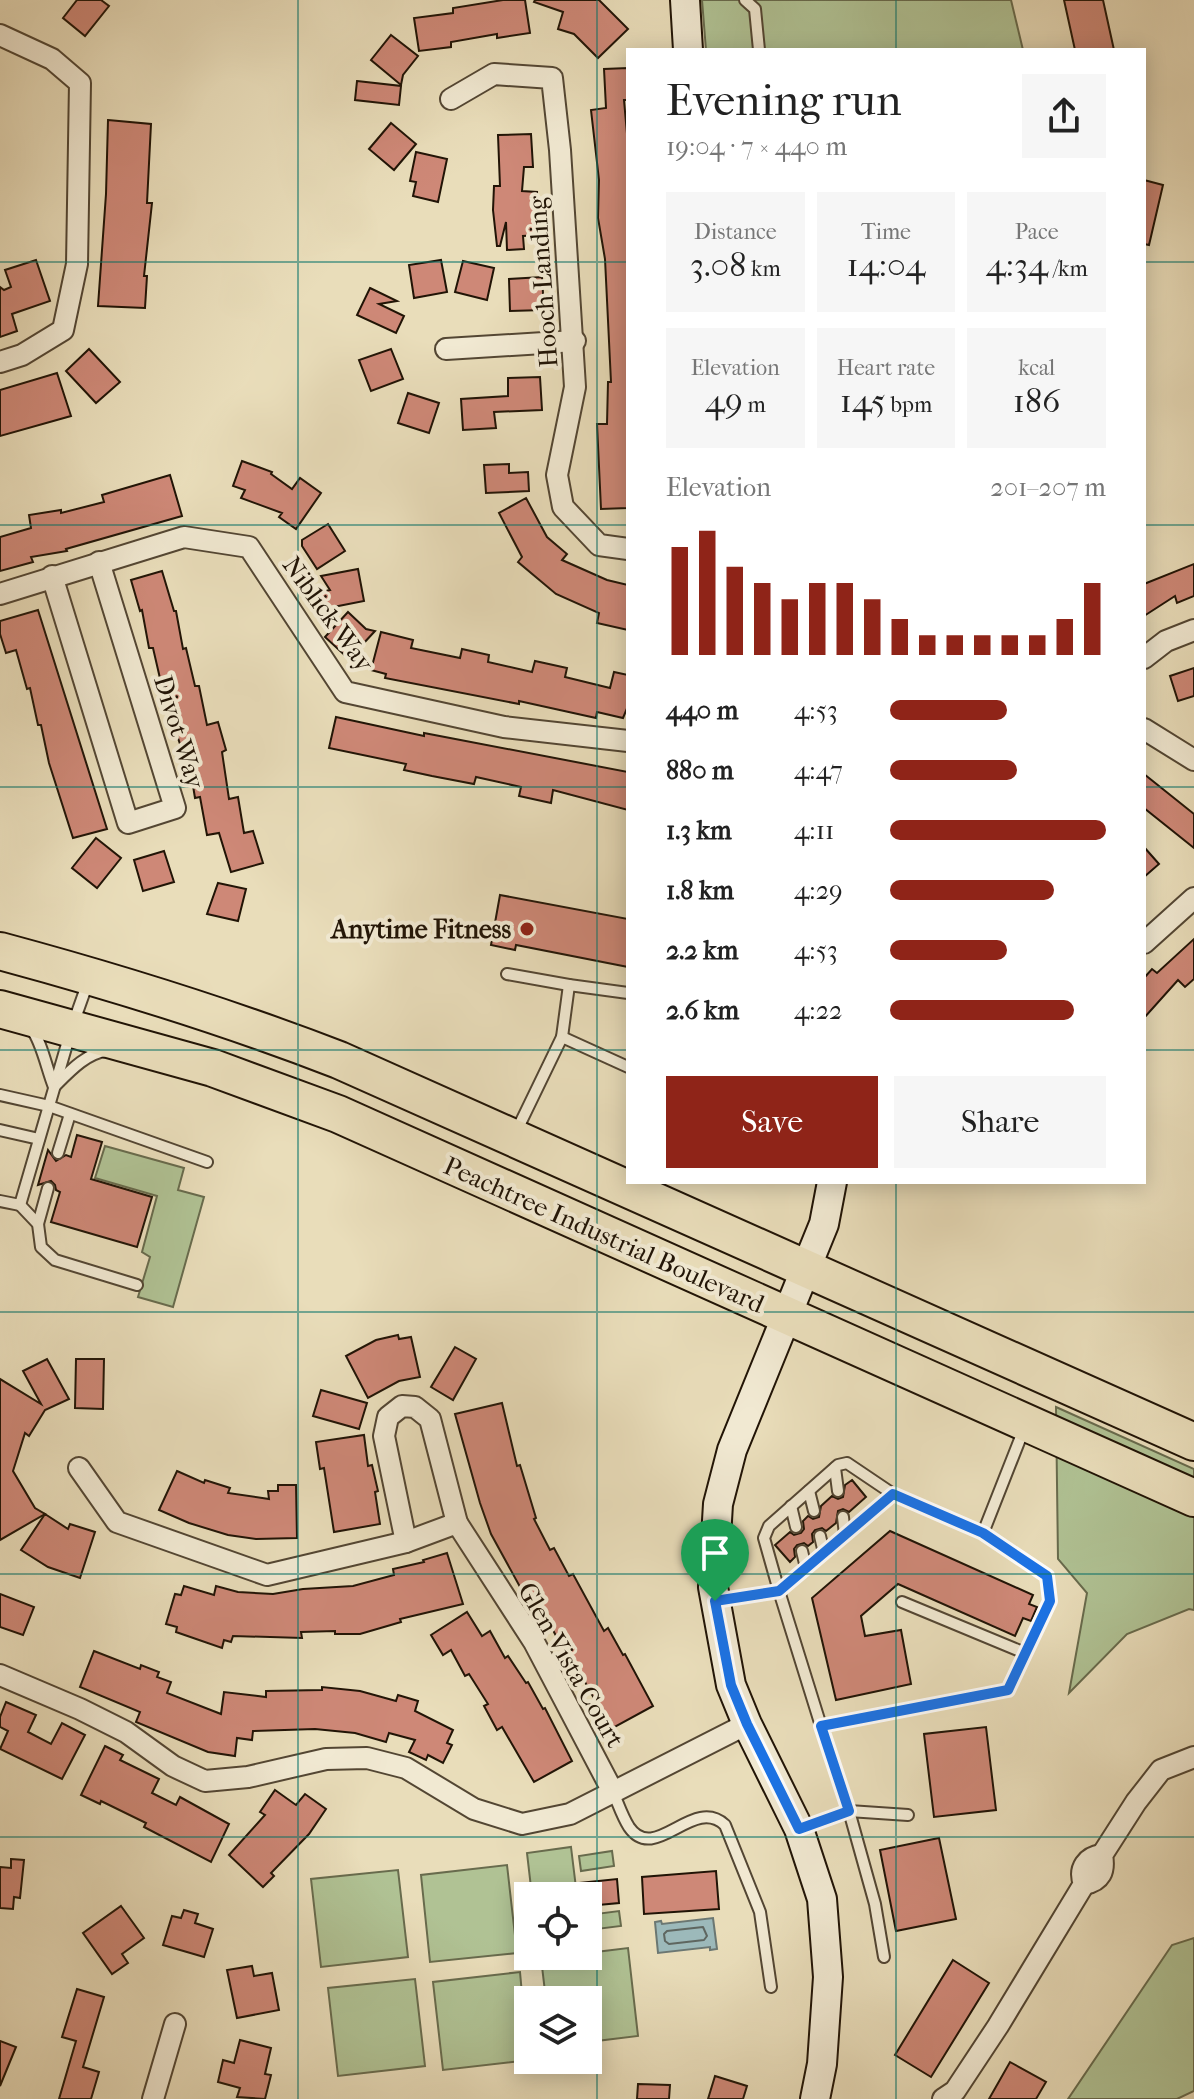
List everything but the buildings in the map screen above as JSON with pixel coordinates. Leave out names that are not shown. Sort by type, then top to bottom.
[{"type":"highway","name":"Peachtree Industrial Boulevard","points":[[0,951],[90,976],[289,1041],[514,1137],[1194,1442]]},
{"type":"highway","name":"Peachtree Industrial Boulevard","points":[[0,1009],[213,1068],[338,1114],[1194,1498]]},
{"type":"street","points":[[685,0],[688,48]]},
{"type":"street","points":[[0,35],[52,59],[80,83],[77,264],[63,330],[22,355],[0,362]]},
{"type":"street","name":"Hooch Landing","points":[[451,99],[494,74],[552,78],[575,341],[575,387],[557,475],[563,507],[599,545],[626,549]]},
{"type":"street","points":[[446,349],[575,341]]},
{"type":"street","name":"Niblick Way","points":[[0,594],[184,537],[249,547],[345,692],[504,727],[626,741]]},
{"type":"street","name":"Divot Way","points":[[52,576],[128,823],[175,808],[99,562]]},
{"type":"street","points":[[1146,656],[1166,641],[1194,630]]},
{"type":"street","points":[[1146,730],[1194,760]]},
{"type":"street","points":[[1146,941],[1194,898]]},
{"type":"street","points":[[815,2099],[822,2064],[828,1977],[822,1899],[799,1829],[731,1685],[713,1587],[718,1504],[728,1463],[824,1224],[832,1184]]},
{"type":"street","name":"Glen Vista Court","points":[[406,1542],[384,1436],[388,1417],[402,1406],[415,1407],[430,1419],[457,1523],[534,1642],[613,1792]]},
{"type":"street","points":[[79,1468],[117,1522],[267,1575],[406,1542],[457,1523]]},
{"type":"street","points":[[0,1675],[126,1732],[173,1766],[205,1781],[248,1777],[326,1759],[367,1758],[406,1768],[474,1809],[522,1824],[570,1814],[747,1724]]},
{"type":"street","points":[[943,2099],[955,2091],[998,2026],[1084,1884],[1094,1882],[1100,1876],[1104,1866],[1102,1855],[1136,1802],[1161,1770],[1194,1757]]},
{"type":"street","points":[[153,2099],[175,2024]]},
{"type":"lane","points":[[745,0],[755,9],[759,48]]},
{"type":"lane","points":[[507,974],[626,993]]},
{"type":"lane","points":[[20,1205],[90,976]]},
{"type":"lane","points":[[514,1137],[562,1037],[569,985]]},
{"type":"lane","points":[[0,1017],[26,1024],[38,1036],[44,1066],[54,1087]]},
{"type":"lane","points":[[562,1037],[626,1066]]},
{"type":"lane","points":[[54,1087],[99,1051],[128,1049],[159,1052]]},
{"type":"lane","points":[[0,1095],[49,1106],[207,1162]]},
{"type":"lane","points":[[58,1153],[70,1114]]},
{"type":"lane","points":[[0,1130],[39,1139]]},
{"type":"lane","points":[[48,1188],[38,1224],[41,1247],[55,1260],[137,1285]]},
{"type":"lane","points":[[0,1201],[20,1205],[38,1224]]},
{"type":"lane","points":[[983,1533],[1026,1424]]},
{"type":"lane","points":[[821,1726],[1008,1690],[1050,1601],[1047,1576],[983,1533],[893,1494],[847,1463],[835,1468],[769,1526],[764,1538],[821,1726],[849,1811],[875,1904],[884,1957]]},
{"type":"lane","points":[[835,1468],[838,1491]]},
{"type":"lane","points":[[809,1491],[814,1511]]},
{"type":"lane","points":[[715,1601],[779,1591],[893,1494]]},
{"type":"lane","points":[[791,1506],[796,1527]]},
{"type":"lane","points":[[843,1517],[845,1535]]},
{"type":"lane","points":[[820,1536],[824,1553]]},
{"type":"lane","points":[[802,1551],[806,1568]]},
{"type":"lane","points":[[902,1602],[1025,1653]]},
{"type":"lane","points":[[613,1792],[630,1829],[641,1837],[656,1838],[706,1815],[716,1817],[725,1825],[760,1912],[771,1987]]},
{"type":"lane","points":[[799,1829],[849,1811],[908,1815]]},
{"type":"green space","points":[[702,0],[1011,0],[1023,48],[706,48]]},
{"type":"green space","points":[[105,1146],[184,1168],[178,1190],[204,1197],[173,1307],[138,1297],[150,1257],[142,1252],[157,1196],[95,1178]]},
{"type":"green space","points":[[1056,1407],[1194,1469],[1194,1610],[1189,1609],[1127,1634],[1069,1693],[1087,1593],[1058,1559]]},
{"type":"green space","points":[[571,1847],[575,1882],[530,1882],[527,1853]]},
{"type":"green space","points":[[612,1851],[614,1866],[581,1871],[579,1856]]},
{"type":"green space","points":[[507,1865],[514,1953],[430,1962],[421,1875]]},
{"type":"green space","points":[[398,1870],[408,1957],[321,1967],[311,1879]]},
{"type":"green space","points":[[619,1911],[621,1926],[602,1928],[602,1913]]},
{"type":"green space","points":[[1194,1938],[1194,2091],[1177,2099],[1068,2099],[1172,1945]]},
{"type":"green space","points":[[628,1948],[638,2036],[602,2040],[602,1986],[544,1986],[542,1970],[602,1970],[602,1951]]},
{"type":"green space","points":[[520,1972],[521,1986],[514,1986],[514,2062],[443,2070],[433,1982]]},
{"type":"green space","points":[[415,1979],[425,2066],[338,2076],[328,1988]]},
{"type":"water","points":[[713,1918],[717,1949],[710,1950],[710,1947],[658,1953],[655,1922],[661,1921],[662,1924]]},
{"type":"place","name":"Anytime Fitness","points":[[527,929]]},
{"type":"route","points":[[893,1494],[983,1533],[1047,1576],[1050,1601],[1008,1690],[821,1726],[849,1811],[799,1829],[731,1685],[715,1601],[779,1591],[893,1494]]}]
